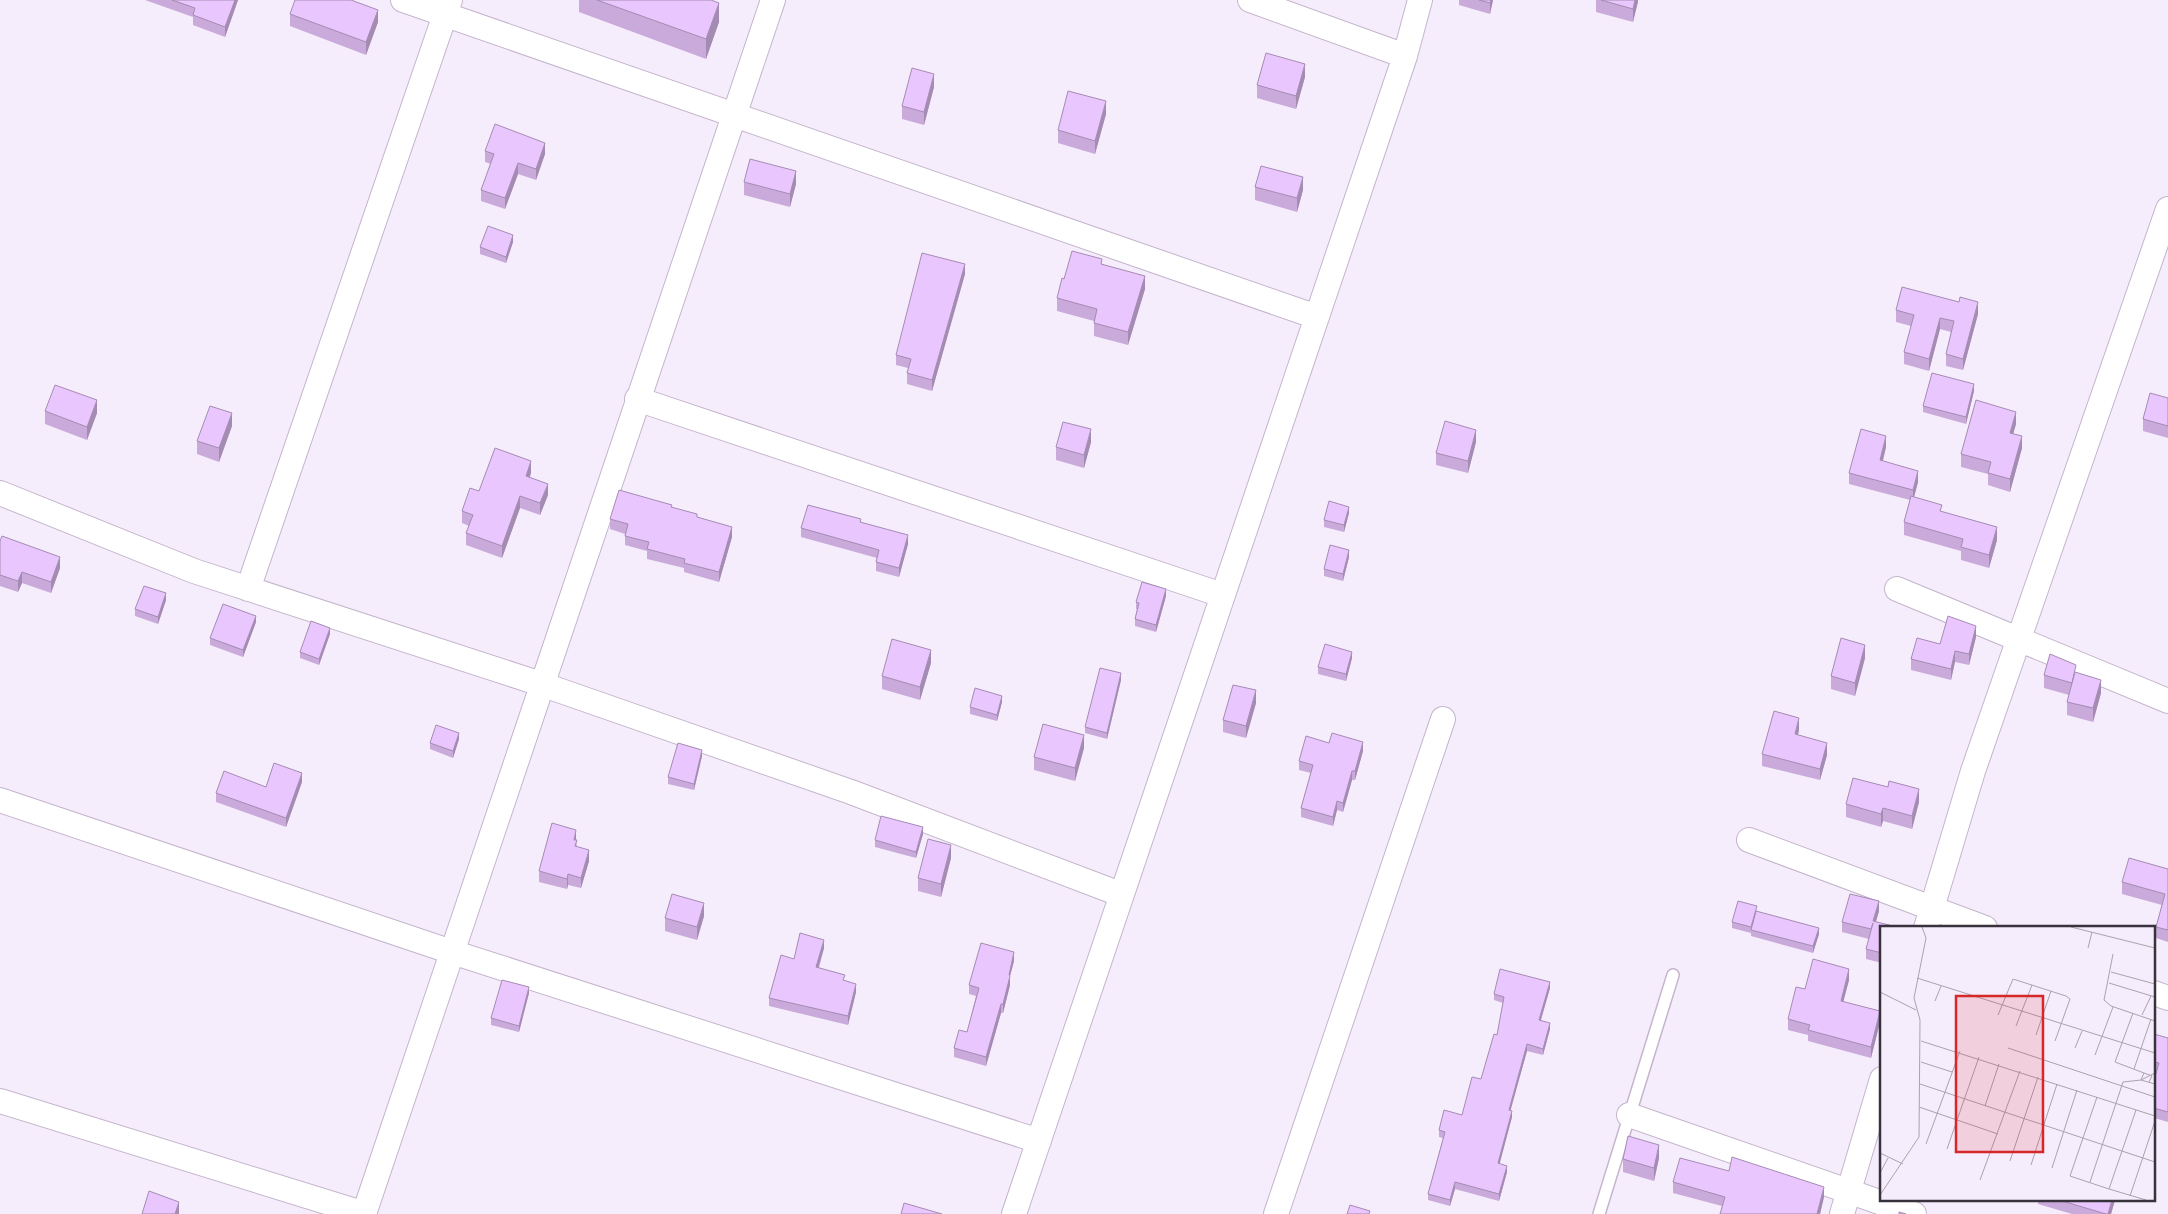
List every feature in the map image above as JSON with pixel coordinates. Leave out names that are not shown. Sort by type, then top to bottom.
[{"type":"street","points":[[402,0],[448,7],[733,115],[1317,317]]},
{"type":"street","points":[[0,1101],[365,1214],[541,684],[773,0]]},
{"type":"street","points":[[1250,0],[1405,56]]},
{"type":"street","points":[[1014,1214],[1120,894],[1405,56],[1420,0]]},
{"type":"street","points":[[248,589],[448,7]]},
{"type":"street","points":[[1929,918],[1972,771],[2168,209]]},
{"type":"street","points":[[637,400],[1222,595]]},
{"type":"street","points":[[0,493],[194,571],[541,684],[851,792],[1120,894]]},
{"type":"street","points":[[1898,589],[2018,640],[2168,700]]},
{"type":"street","points":[[1276,1214],[1443,719]]},
{"type":"street","points":[[0,800],[452,952],[1039,1141]]},
{"type":"street","points":[[1749,840],[1929,918],[1974,926]]},
{"type":"street","points":[[2156,994],[2168,998]]},
{"type":"street","points":[[1845,1203],[1880,1086]]},
{"type":"street","points":[[1629,1115],[1845,1203],[1914,1214]]},
{"type":"lane","points":[[1599,1214],[1673,975]]},
{"type":"building","points":[[172,0],[235,0],[225,27],[193,15],[195,8]]},
{"type":"building","points":[[295,0],[351,0],[378,10],[366,42],[290,14]]},
{"type":"building","points":[[597,0],[711,0],[719,3],[706,39]]},
{"type":"building","points":[[1479,0],[1491,0],[1490,3]]},
{"type":"building","points":[[1601,0],[1635,0],[1633,9]]},
{"type":"building","points":[[1266,53],[1305,64],[1296,96],[1257,85]]},
{"type":"building","points":[[912,68],[934,74],[924,112],[902,106]]},
{"type":"building","points":[[1068,91],[1106,101],[1095,141],[1058,130]]},
{"type":"building","points":[[495,124],[545,143],[536,169],[518,163],[505,198],[481,190],[494,154],[485,151]]},
{"type":"building","points":[[750,159],[796,171],[790,194],[744,182]]},
{"type":"building","points":[[1261,166],[1303,177],[1297,198],[1255,187]]},
{"type":"building","points":[[488,226],[513,235],[506,257],[480,247]]},
{"type":"building","points":[[1072,251],[1102,259],[1101,264],[1145,276],[1128,332],[1094,323],[1097,309],[1057,298]]},
{"type":"building","points":[[922,253],[965,264],[932,380],[907,373],[911,359],[896,355]]},
{"type":"building","points":[[1902,287],[1959,302],[1960,297],[1978,302],[1963,359],[1946,354],[1954,321],[1940,318],[1929,359],[1904,352],[1914,315],[1896,310]]},
{"type":"building","points":[[1932,373],[1974,384],[1966,417],[1923,406]]},
{"type":"building","points":[[55,385],[97,400],[87,427],[45,411]]},
{"type":"building","points":[[2150,393],[2168,398],[2168,426],[2143,419]]},
{"type":"building","points":[[1976,400],[2016,412],[2010,433],[2022,436],[2010,479],[1988,473],[1991,462],[1961,454]]},
{"type":"building","points":[[210,406],[232,413],[219,448],[197,441]]},
{"type":"building","points":[[1445,421],[1476,430],[1468,461],[1436,453]]},
{"type":"building","points":[[1063,422],[1091,429],[1084,455],[1056,447]]},
{"type":"building","points":[[1861,429],[1886,436],[1880,460],[1918,471],[1913,490],[1849,473]]},
{"type":"building","points":[[495,448],[531,461],[526,476],[548,484],[540,503],[520,496],[502,546],[466,533],[473,515],[462,511],[470,488],[479,491]]},
{"type":"building","points":[[619,490],[672,505],[671,507],[697,514],[697,517],[732,527],[719,572],[684,563],[685,559],[647,549],[649,542],[625,536],[628,524],[610,519]]},
{"type":"building","points":[[1911,496],[1942,505],[1940,511],[1997,527],[1989,555],[1961,547],[1963,539],[1904,522]]},
{"type":"building","points":[[1329,501],[1349,507],[1344,525],[1324,520]]},
{"type":"building","points":[[808,505],[861,519],[860,522],[908,535],[899,568],[876,562],[879,550],[801,528]]},
{"type":"building","points":[[2,536],[60,557],[51,582],[22,572],[18,581],[0,575],[0,541]]},
{"type":"building","points":[[1330,545],[1349,550],[1343,574],[1324,569]]},
{"type":"building","points":[[1142,582],[1166,589],[1156,625],[1135,619],[1139,603],[1136,602]]},
{"type":"building","points":[[144,586],[166,593],[158,617],[135,609]]},
{"type":"building","points":[[223,604],[256,616],[243,650],[210,638]]},
{"type":"building","points":[[1948,616],[1976,626],[1969,654],[1955,651],[1951,669],[1911,659],[1917,638],[1940,644]]},
{"type":"building","points":[[311,621],[330,628],[319,659],[300,652]]},
{"type":"building","points":[[1841,638],[1865,645],[1855,683],[1831,676]]},
{"type":"building","points":[[892,639],[931,650],[920,687],[882,676]]},
{"type":"building","points":[[1325,644],[1352,652],[1346,674],[1318,667]]},
{"type":"building","points":[[2050,654],[2076,665],[2072,683],[2044,675]]},
{"type":"building","points":[[1100,668],[1121,673],[1107,733],[1085,727]]},
{"type":"building","points":[[2075,672],[2101,680],[2093,708],[2067,702]]},
{"type":"building","points":[[1233,685],[1256,690],[1246,726],[1223,720]]},
{"type":"building","points":[[975,688],[1002,696],[997,715],[970,707]]},
{"type":"building","points":[[1774,711],[1799,718],[1795,734],[1827,743],[1820,769],[1762,754]]},
{"type":"building","points":[[1043,724],[1084,735],[1075,768],[1034,757]]},
{"type":"building","points":[[436,725],[459,733],[453,751],[430,743]]},
{"type":"building","points":[[1332,733],[1363,742],[1343,803],[1337,801],[1333,817],[1301,808],[1313,765],[1299,761],[1306,736],[1329,743]]},
{"type":"building","points":[[678,743],[702,750],[694,784],[668,777]]},
{"type":"building","points":[[274,763],[302,773],[286,818],[216,793],[224,771],[266,787]]},
{"type":"building","points":[[1853,778],[1888,787],[1889,781],[1919,789],[1912,816],[1883,808],[1881,814],[1846,804]]},
{"type":"building","points":[[881,816],[923,827],[916,852],[875,840]]},
{"type":"building","points":[[552,823],[576,830],[574,840],[577,840],[575,846],[589,850],[581,878],[568,874],[567,879],[539,871]]},
{"type":"building","points":[[928,839],[951,845],[941,884],[918,878]]},
{"type":"building","points":[[2129,858],[2168,869],[2168,930],[2156,927],[2165,894],[2122,882]]},
{"type":"building","points":[[672,894],[704,903],[697,927],[665,918]]},
{"type":"building","points":[[1850,894],[1879,901],[1873,921],[1893,926],[1880,926],[1880,952],[1866,949],[1873,923],[1871,929],[1842,922]]},
{"type":"building","points":[[1738,901],[1757,906],[1751,927],[1732,922]]},
{"type":"building","points":[[1756,911],[1819,928],[1813,946],[1751,930]]},
{"type":"building","points":[[800,933],[824,940],[816,967],[845,975],[843,980],[856,984],[848,1016],[769,998],[781,955],[794,959]]},
{"type":"building","points":[[981,943],[1014,952],[1003,1004],[1001,1004],[986,1057],[954,1048],[959,1030],[967,1032],[979,988],[969,985]]},
{"type":"building","points":[[1813,959],[1849,969],[1841,1001],[1880,1011],[1871,1047],[1808,1030],[1810,1025],[1788,1019],[1796,987],[1805,989]]},
{"type":"building","points":[[1500,969],[1550,982],[1539,1020],[1550,1023],[1543,1049],[1527,1044],[1509,1110],[1512,1111],[1498,1163],[1507,1166],[1499,1194],[1455,1182],[1450,1200],[1428,1194],[1445,1132],[1439,1130],[1444,1110],[1462,1115],[1472,1077],[1481,1079],[1494,1034],[1497,1035],[1504,997],[1494,994]]},
{"type":"building","points":[[502,980],[529,987],[519,1026],[491,1018]]},
{"type":"building","points":[[2156,1035],[2168,1038],[2168,1112],[2156,1109],[2156,1073],[2159,1063],[2156,1062]]},
{"type":"building","points":[[1628,1136],[1659,1145],[1654,1168],[1623,1159]]},
{"type":"building","points":[[1732,1157],[1824,1187],[1817,1214],[1720,1214],[1725,1197],[1673,1182],[1680,1158],[1729,1171]]},
{"type":"building","points":[[149,1191],[179,1202],[175,1214],[142,1214]]},
{"type":"building","points":[[2066,1202],[2111,1202],[2108,1214]]},
{"type":"building","points":[[904,1203],[942,1214],[901,1214]]},
{"type":"building","points":[[1350,1205],[1370,1211],[1369,1214],[1347,1214]]}]
